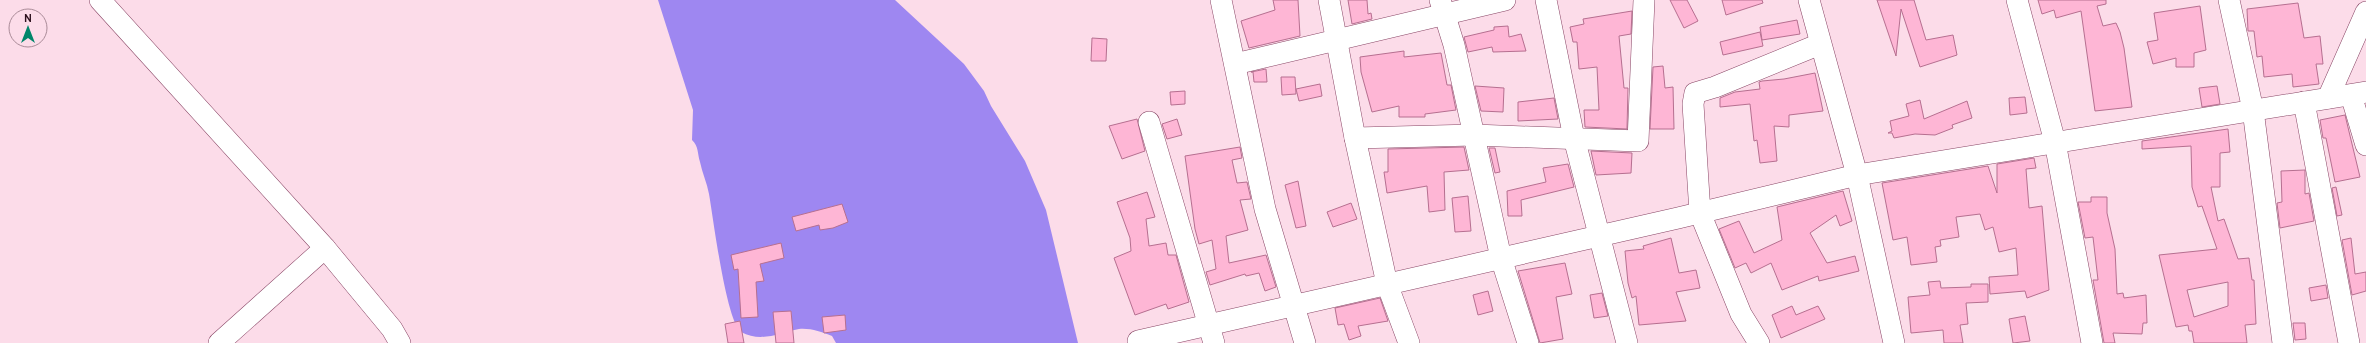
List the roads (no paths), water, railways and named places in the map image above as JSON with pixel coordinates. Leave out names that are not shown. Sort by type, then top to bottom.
[{"type":"street","points":[[100,0],[325,248],[392,329],[400,343]]},
{"type":"street","points":[[1221,0],[1265,208],[1295,305],[1304,343]]},
{"type":"street","points":[[1329,0],[1355,138],[1387,284],[1409,343]]},
{"type":"street","points":[[1235,64],[1337,40],[1442,7],[1505,0]]},
{"type":"street","points":[[1546,0],[1574,138],[1598,236],[1627,343]]},
{"type":"street","points":[[1355,138],[1474,135],[1638,141],[1644,0]]},
{"type":"street","points":[[1809,0],[1857,175],[1894,343]]},
{"type":"street","points":[[2017,0],[2055,142],[2092,343]]},
{"type":"street","points":[[2229,0],[2253,110],[2283,343]]},
{"type":"street","points":[[1442,7],[1454,45],[1501,258],[1528,343]]},
{"type":"street","points":[[2328,98],[2366,12]]},
{"type":"street","points":[[1759,343],[1741,314],[1700,213],[1693,104],[1696,92],[1715,87],[1820,44]]},
{"type":"street","points":[[1138,341],[1212,334],[1295,305],[1700,213],[1857,175],[2358,93],[2366,145]]},
{"type":"street","points":[[2304,102],[2349,343]]},
{"type":"street","points":[[1149,122],[1212,334]]},
{"type":"street","points":[[219,343],[325,248]]}]
